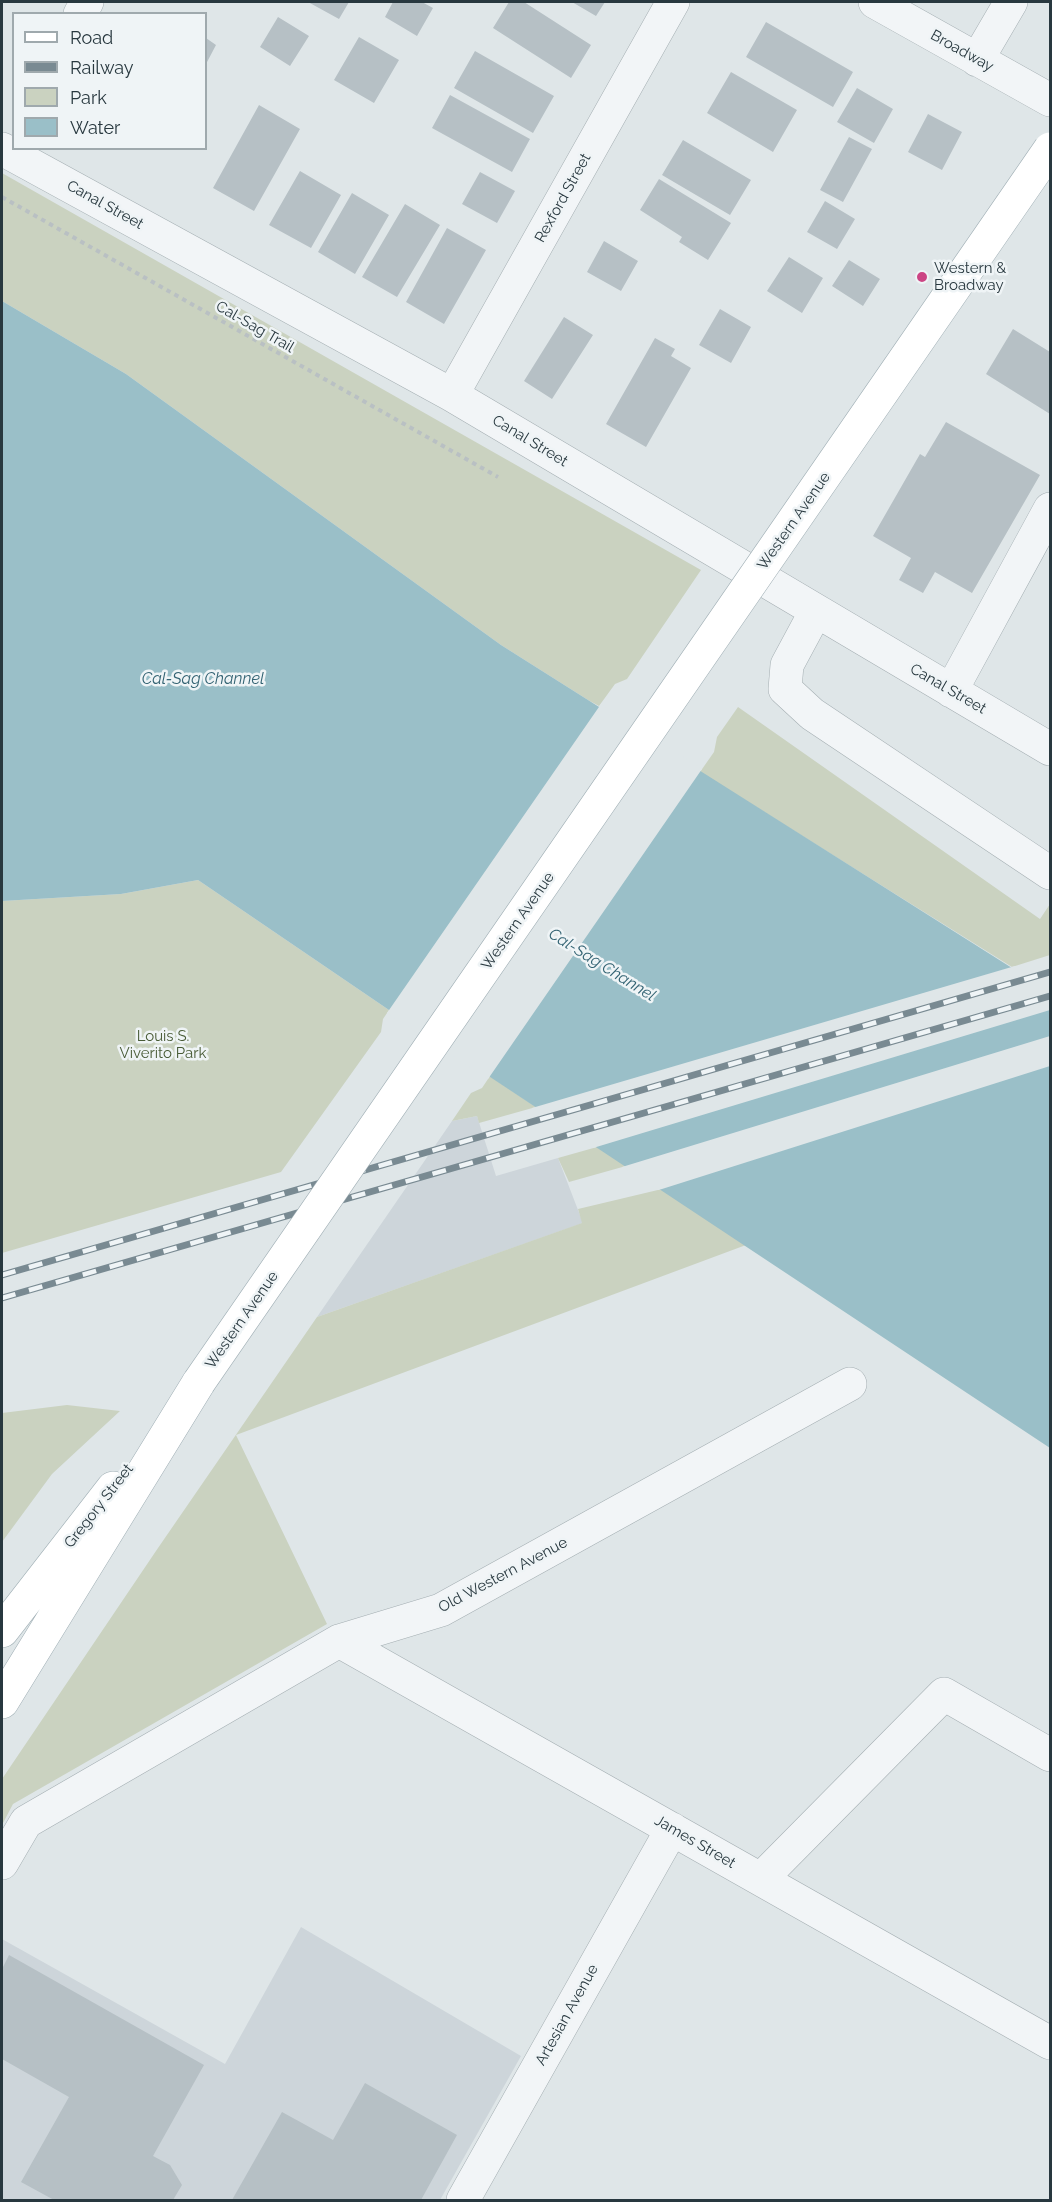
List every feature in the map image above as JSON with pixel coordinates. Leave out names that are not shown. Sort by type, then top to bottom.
[{"type":"main road","name":"Western Avenue","points":[[199,1382],[1050,149]]},
{"type":"main road","name":"Gregory Street","points":[[2,1631],[106,1513],[199,1382]]},
{"type":"main road","points":[[2,1702],[106,1513]]},
{"type":"street","name":"Rexford Street","points":[[452,395],[674,2]]},
{"type":"street","name":"Broadway","points":[[875,2],[1050,100]]},
{"type":"street","points":[[977,60],[1011,2]]},
{"type":"street","name":"Canal Street","points":[[17,150],[452,395],[1050,749]]},
{"type":"street","points":[[951,691],[1050,509]]},
{"type":"street","points":[[816,611],[787,665],[785,689],[812,714],[1050,873]]},
{"type":"street","name":"Old Western Avenue","points":[[2,1863],[26,1822],[339,1641],[441,1610],[850,1384]]},
{"type":"street","name":"James Street","points":[[339,1641],[1050,2043]]},
{"type":"street","points":[[761,1879],[944,1694],[1050,1755]]},
{"type":"street","name":"Artesian Avenue","points":[[463,2200],[672,1829]]},
{"type":"path","name":"Cal-Sag Trail","points":[[2,197],[498,477]]},
{"type":"path","points":[[393,418],[398,411]]},
{"type":"path","points":[[471,462],[476,455]]},
{"type":"shaded area","points":[[477,1116],[496,1176],[558,1158],[583,1223],[317,1317],[452,1121]]},
{"type":"shaded area","points":[[301,1927],[521,2056],[440,2200],[2,2200],[2,1939],[225,2064]]},
{"type":"green space","points":[[2,173],[701,570],[627,679],[615,684],[599,706],[588,700],[501,645],[126,374],[2,301]]},
{"type":"green space","points":[[738,707],[1040,919],[1050,904],[1050,955],[1012,967],[700,772],[714,752],[717,737]]},
{"type":"green space","name":"Louis S. Viverito Park","points":[[198,880],[389,1010],[383,1019],[381,1032],[281,1172],[2,1253],[2,901],[121,894]]},
{"type":"green space","points":[[490,1076],[536,1107],[479,1123],[477,1116],[452,1121],[471,1093],[482,1088]]},
{"type":"green space","points":[[597,1147],[626,1166],[569,1182],[558,1158]]},
{"type":"green space","points":[[662,1189],[746,1245],[236,1435],[327,1624],[13,1804],[2,1825],[2,1779],[158,1548],[317,1317],[582,1223],[578,1209]]},
{"type":"green space","points":[[67,1405],[120,1411],[52,1474],[2,1542],[2,1413]]},
{"type":"water","name":"Cal-Sag Channel","points":[[2,301],[126,374],[501,645],[1050,992],[1050,1448],[389,1010],[198,880],[121,894],[2,901]]},
{"type":"pier","points":[[601,704],[702,769],[488,1079],[387,1013]]},
{"type":"pier","points":[[1015,966],[1050,988],[1050,1010],[593,1148],[532,1108]]},
{"type":"pier","points":[[1050,1036],[1050,1066],[662,1189],[658,1190],[622,1167]]},
{"type":"building","points":[[308,2],[349,2],[339,19]]},
{"type":"building","points":[[393,2],[422,2],[433,8],[417,36],[385,17]]},
{"type":"building","points":[[509,2],[524,2],[591,45],[571,78],[493,28]]},
{"type":"building","points":[[572,2],[605,2],[596,16]]},
{"type":"building","points":[[278,17],[309,36],[290,66],[260,47]]},
{"type":"building","points":[[766,22],[853,72],[833,107],[746,57]]},
{"type":"building","points":[[359,37],[399,60],[374,103],[334,80]]},
{"type":"building","points":[[207,39],[216,45],[207,62]]},
{"type":"building","points":[[475,51],[554,96],[533,133],[454,88]]},
{"type":"building","points":[[731,72],[797,110],[773,152],[707,113]]},
{"type":"building","points":[[857,88],[893,109],[874,143],[837,122]]},
{"type":"building","points":[[450,95],[530,139],[512,172],[432,128]]},
{"type":"building","points":[[259,105],[300,129],[254,211],[213,188]]},
{"type":"building","points":[[928,114],[962,132],[942,170],[908,152]]},
{"type":"building","points":[[849,137],[872,149],[843,202],[820,190]]},
{"type":"building","points":[[683,140],[751,180],[730,215],[662,175]]},
{"type":"building","points":[[300,171],[341,195],[311,248],[269,225]]},
{"type":"building","points":[[480,172],[515,191],[497,223],[462,204]]},
{"type":"building","points":[[659,179],[731,223],[708,260],[679,242],[682,237],[640,210]]},
{"type":"building","points":[[352,193],[389,215],[355,274],[318,252]]},
{"type":"building","points":[[825,201],[855,219],[837,249],[807,232]]},
{"type":"building","points":[[405,204],[440,225],[397,297],[362,277]]},
{"type":"building","points":[[447,228],[486,250],[444,324],[406,302]]},
{"type":"building","points":[[604,241],[638,261],[621,291],[587,272]]},
{"type":"building","points":[[789,257],[823,278],[802,313],[767,291]]},
{"type":"building","points":[[849,260],[880,279],[863,306],[832,286]]},
{"type":"building","points":[[720,309],[751,327],[731,363],[699,345]]},
{"type":"building","points":[[564,317],[593,335],[552,399],[524,381]]},
{"type":"building","points":[[1013,329],[1050,352],[1050,414],[986,374]]},
{"type":"building","points":[[655,338],[675,349],[671,356],[691,368],[646,447],[606,424]]},
{"type":"building","points":[[946,422],[1040,475],[972,593],[935,572],[923,593],[899,580],[911,558],[873,536],[920,454],[925,457]]},
{"type":"building","points":[[9,1955],[204,2065],[153,2156],[170,2165],[182,2185],[173,2200],[54,2200],[21,2182],[69,2097],[2,2059],[2,1969]]},
{"type":"building","points":[[365,2083],[457,2135],[421,2200],[232,2200],[282,2112],[333,2140]]},
{"type":"railway","points":[[2,1275],[1050,972]]},
{"type":"railway","points":[[2,1298],[1050,996]]},
{"type":"place","name":"Western & Broadway","points":[[922,277]]}]
